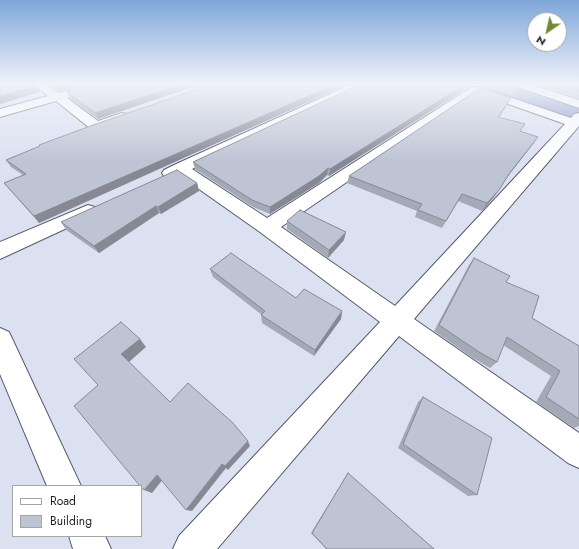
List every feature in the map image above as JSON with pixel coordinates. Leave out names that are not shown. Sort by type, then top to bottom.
[{"type":"street","points":[[0,113],[13,110]]},
{"type":"street","points":[[74,110],[96,126],[134,113]]},
{"type":"street","points":[[152,181],[306,110]]},
{"type":"street","points":[[267,227],[435,110]]},
{"type":"street","points":[[192,549],[577,120],[544,110]]},
{"type":"street","points":[[180,168],[267,227],[396,322],[579,452]]},
{"type":"street","points":[[0,251],[101,205]]},
{"type":"street","points":[[0,340],[7,360],[64,485]]},
{"type":"street","points":[[87,537],[92,549]]},
{"type":"building","points":[[90,110],[105,110],[95,113]]},
{"type":"building","points":[[138,110],[277,110],[34,216],[4,183],[26,174],[6,160],[40,146],[39,145]]},
{"type":"building","points":[[306,110],[425,110],[330,169],[328,168],[319,176],[270,207],[252,200],[193,162]]},
{"type":"building","points":[[448,110],[503,110],[498,117],[525,124],[520,131],[538,137],[509,174],[499,190],[487,203],[462,194],[446,221],[418,210],[422,204],[349,176]]},
{"type":"building","points":[[177,170],[197,183],[158,207],[156,206],[94,246],[61,222]]},
{"type":"building","points":[[300,210],[346,232],[329,250],[287,221]]},
{"type":"building","points":[[231,253],[296,298],[304,289],[342,311],[315,350],[261,315],[265,311],[210,269]]},
{"type":"building","points":[[474,258],[510,276],[506,282],[539,296],[532,318],[579,346],[579,419],[546,397],[560,371],[507,337],[497,362],[479,352],[439,325]]},
{"type":"building","points":[[121,322],[140,339],[121,354],[170,402],[188,383],[233,423],[248,441],[225,466],[222,464],[186,510],[157,475],[144,490],[142,485],[139,485],[74,406],[98,385],[74,359]]},
{"type":"building","points":[[423,397],[492,438],[477,495],[403,444]]},
{"type":"building","points":[[348,473],[434,549],[327,549],[312,533]]},
{"type":"waterway","points":[[566,110],[579,114]]}]
